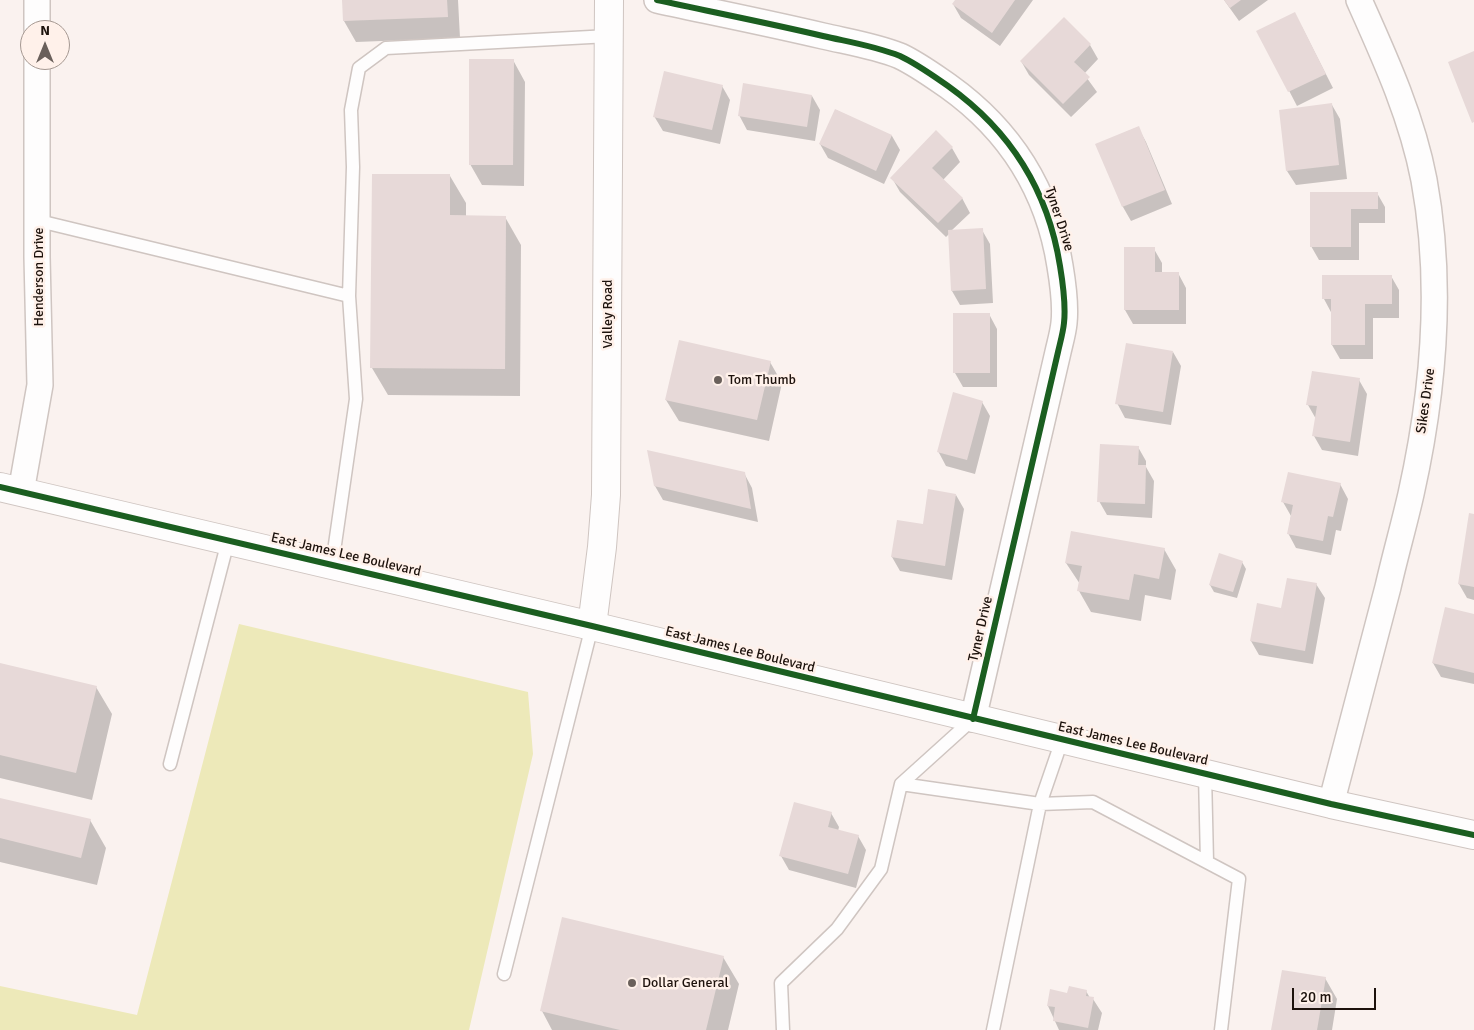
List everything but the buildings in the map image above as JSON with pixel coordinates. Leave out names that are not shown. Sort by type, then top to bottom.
[{"type":"main road","name":"Valley Road","points":[[592,626],[602,547],[606,495],[609,0]]},
{"type":"main road","name":"East James Lee Boulevard","points":[[11,489],[592,626],[1331,804],[1474,835]]},
{"type":"street","points":[[37,0],[37,20]]},
{"type":"street","name":"Tyner Drive","points":[[657,0],[881,49],[901,57],[924,69],[971,103],[1006,139],[1029,173],[1038,191],[1056,243],[1063,282],[1064,321],[973,719]]},
{"type":"street","name":"Sikes Drive","points":[[1331,804],[1411,492],[1426,411],[1435,305],[1429,210],[1416,150],[1391,73],[1359,0]]},
{"type":"street","name":"Henderson Drive","points":[[11,489],[40,384],[37,70]]},
{"type":"lane","points":[[332,565],[356,400],[350,296],[353,167],[351,110],[359,68],[386,48],[609,36]]},
{"type":"lane","points":[[39,221],[350,296]]},
{"type":"lane","points":[[170,764],[228,541]]},
{"type":"lane","points":[[504,974],[592,626]]},
{"type":"lane","points":[[783,1030],[781,983],[837,929],[881,869],[901,784],[973,719]]},
{"type":"lane","points":[[994,1030],[1040,804],[1062,740]]},
{"type":"lane","points":[[1205,774],[1207,862]]},
{"type":"lane","points":[[901,784],[1040,804],[1093,802],[1239,879],[1221,1030]]},
{"type":"shaded area","points":[[239,624],[528,692],[533,754],[469,1030],[0,1030],[0,986],[137,1015]]},
{"type":"cycle path","points":[[657,0],[862,44],[900,56],[948,86],[990,122],[1023,164],[1036,188],[1046,212],[1060,266],[1065,309],[1064,323],[973,719]]},
{"type":"cycle path","points":[[0,487],[592,626],[1331,804],[1474,835]]},
{"type":"place","name":"Tom Thumb","points":[[718,380]]},
{"type":"place","name":"Dollar General","points":[[632,983]]}]
